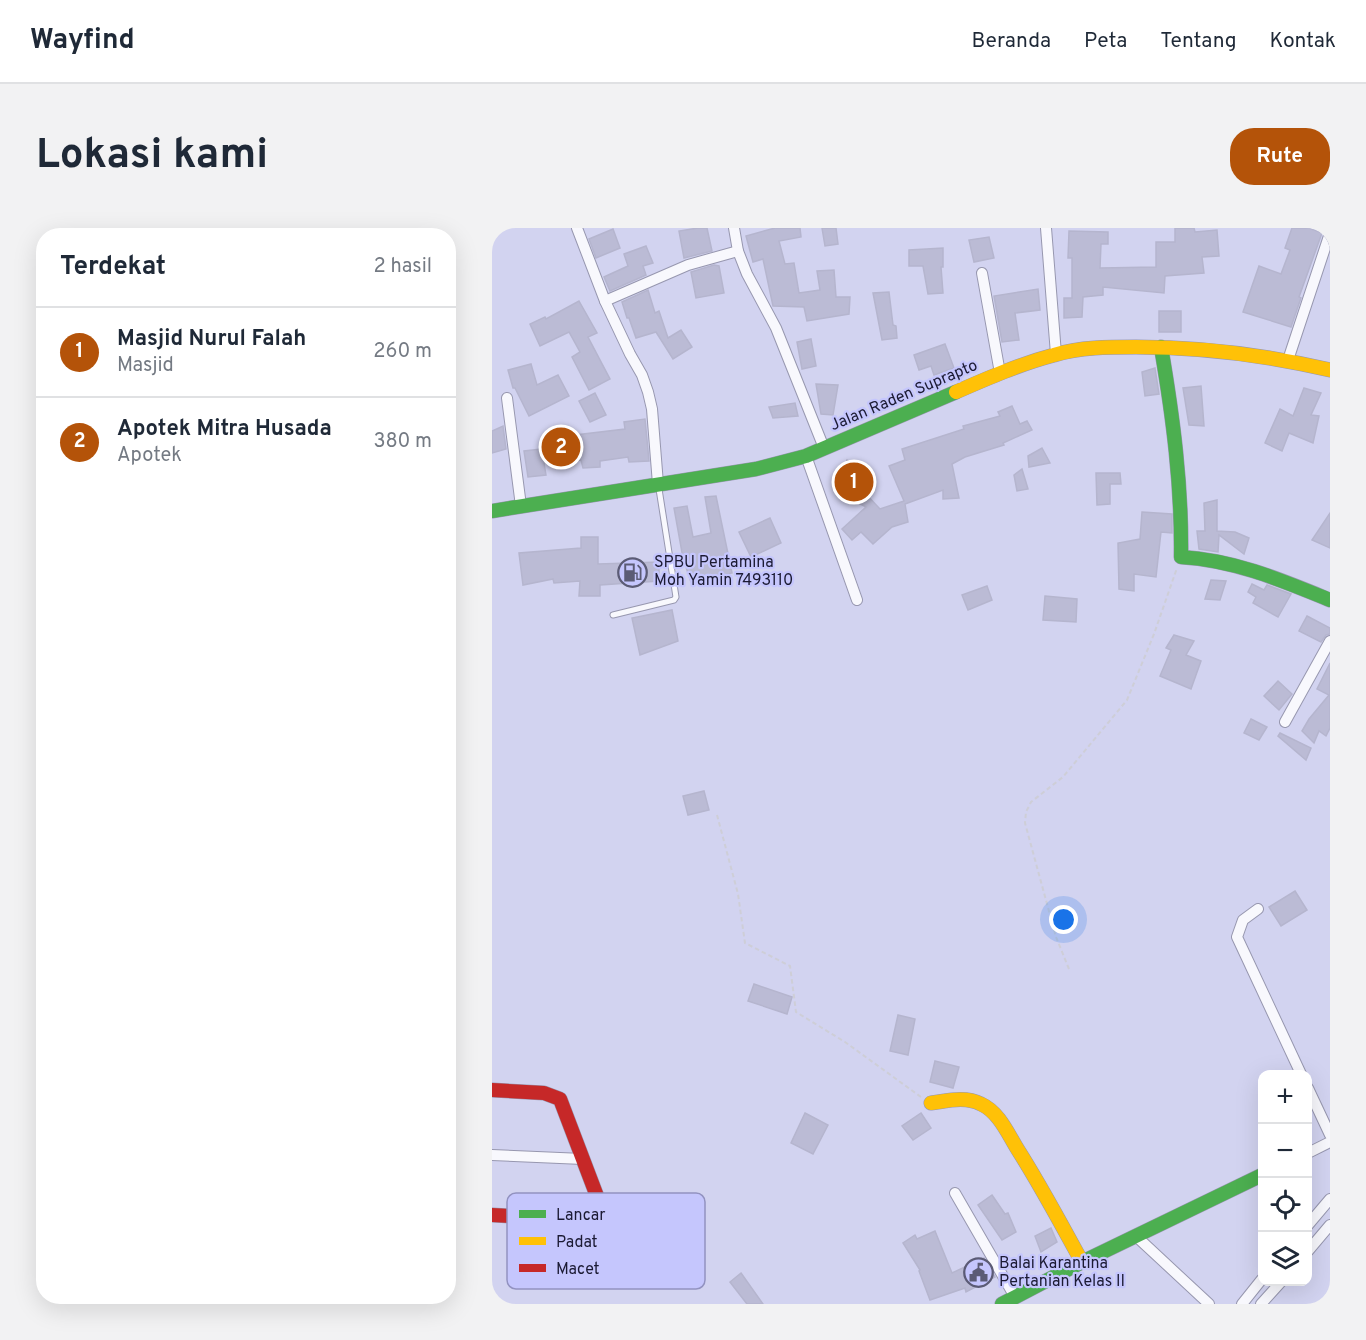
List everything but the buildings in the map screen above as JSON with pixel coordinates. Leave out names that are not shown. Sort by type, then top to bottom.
[{"type":"main road","name":"Jalan Raden Suprapto","points":[[492,511],[756,469],[806,456],[1000,373],[1056,354],[1108,347],[1161,347],[1224,351],[1288,360],[1330,370]]},
{"type":"main road","points":[[1161,347],[1176,437],[1182,518],[1181,557],[1215,559],[1238,564],[1330,600]]},
{"type":"main road","points":[[492,1090],[544,1093],[560,1099],[596,1193]]},
{"type":"main road","points":[[931,1104],[960,1099],[971,1100],[982,1104],[995,1114],[1041,1187],[1082,1262]]},
{"type":"main road","points":[[1002,1304],[1082,1262],[1137,1238],[1258,1178]]},
{"type":"main road","points":[[492,1215],[507,1216]]},
{"type":"street","points":[[577,228],[605,301],[642,375],[648,392],[653,419],[658,484]]},
{"type":"street","points":[[734,228],[738,251],[747,274],[777,328],[824,448]]},
{"type":"street","points":[[1046,228],[1056,354]]},
{"type":"street","points":[[1288,360],[1330,233]]},
{"type":"street","points":[[605,301],[688,265],[738,251]]},
{"type":"street","points":[[982,273],[1000,373]]},
{"type":"street","points":[[507,398],[521,506]]},
{"type":"street","points":[[806,456],[857,600]]},
{"type":"street","points":[[1285,722],[1330,641]]},
{"type":"street","points":[[1258,909],[1243,920],[1238,937],[1299,1070]]},
{"type":"street","points":[[1312,1097],[1330,1135]]},
{"type":"street","points":[[1312,1151],[1330,1142]]},
{"type":"street","points":[[492,1155],[583,1159]]},
{"type":"street","points":[[955,1193],[1015,1297]]},
{"type":"street","points":[[1312,1220],[1330,1198]]},
{"type":"street","points":[[1312,1246],[1330,1225]]},
{"type":"street","points":[[1137,1238],[1209,1304]]},
{"type":"street","points":[[1242,1304],[1258,1285]]},
{"type":"street","points":[[1261,1304],[1277,1286]]},
{"type":"lane","points":[[613,615],[674,600],[677,596],[658,484]]},
{"type":"path","points":[[1069,969],[1056,937],[1025,823],[1026,812],[1031,802],[1063,777],[1127,700],[1154,634],[1181,557]]},
{"type":"path","points":[[717,815],[738,894],[745,943],[790,966],[796,1012],[845,1042],[931,1104]]},
{"type":"traffic: fast","points":[[1161,347],[1176,452],[1181,557],[1239,567],[1275,578],[1330,600]]},
{"type":"traffic: fast","points":[[492,511],[756,469],[806,456],[956,392]]},
{"type":"traffic: fast","points":[[1002,1304],[1082,1262],[1258,1177]]},
{"type":"traffic: slow","points":[[956,392],[1041,359],[1064,352],[1095,348],[1160,347],[1209,350],[1258,356],[1330,370]]},
{"type":"traffic: slow","points":[[931,1103],[969,1100],[993,1112],[1035,1177],[1082,1262]]},
{"type":"traffic: jam","points":[[492,1090],[544,1093],[560,1099],[596,1193]]},
{"type":"traffic: jam","points":[[492,1215],[507,1216]]},
{"type":"place","name":"Apotek Mitra Husada","points":[[561,447]]},
{"type":"place","name":"Masjid Nurul Falah","points":[[854,482]]},
{"type":"place","name":"SPBU Pertamina Moh Yamin 7493110","points":[[633,572]]},
{"type":"place","name":"Balai Karantina Pertanian Kelas II","points":[[978,1273]]}]
